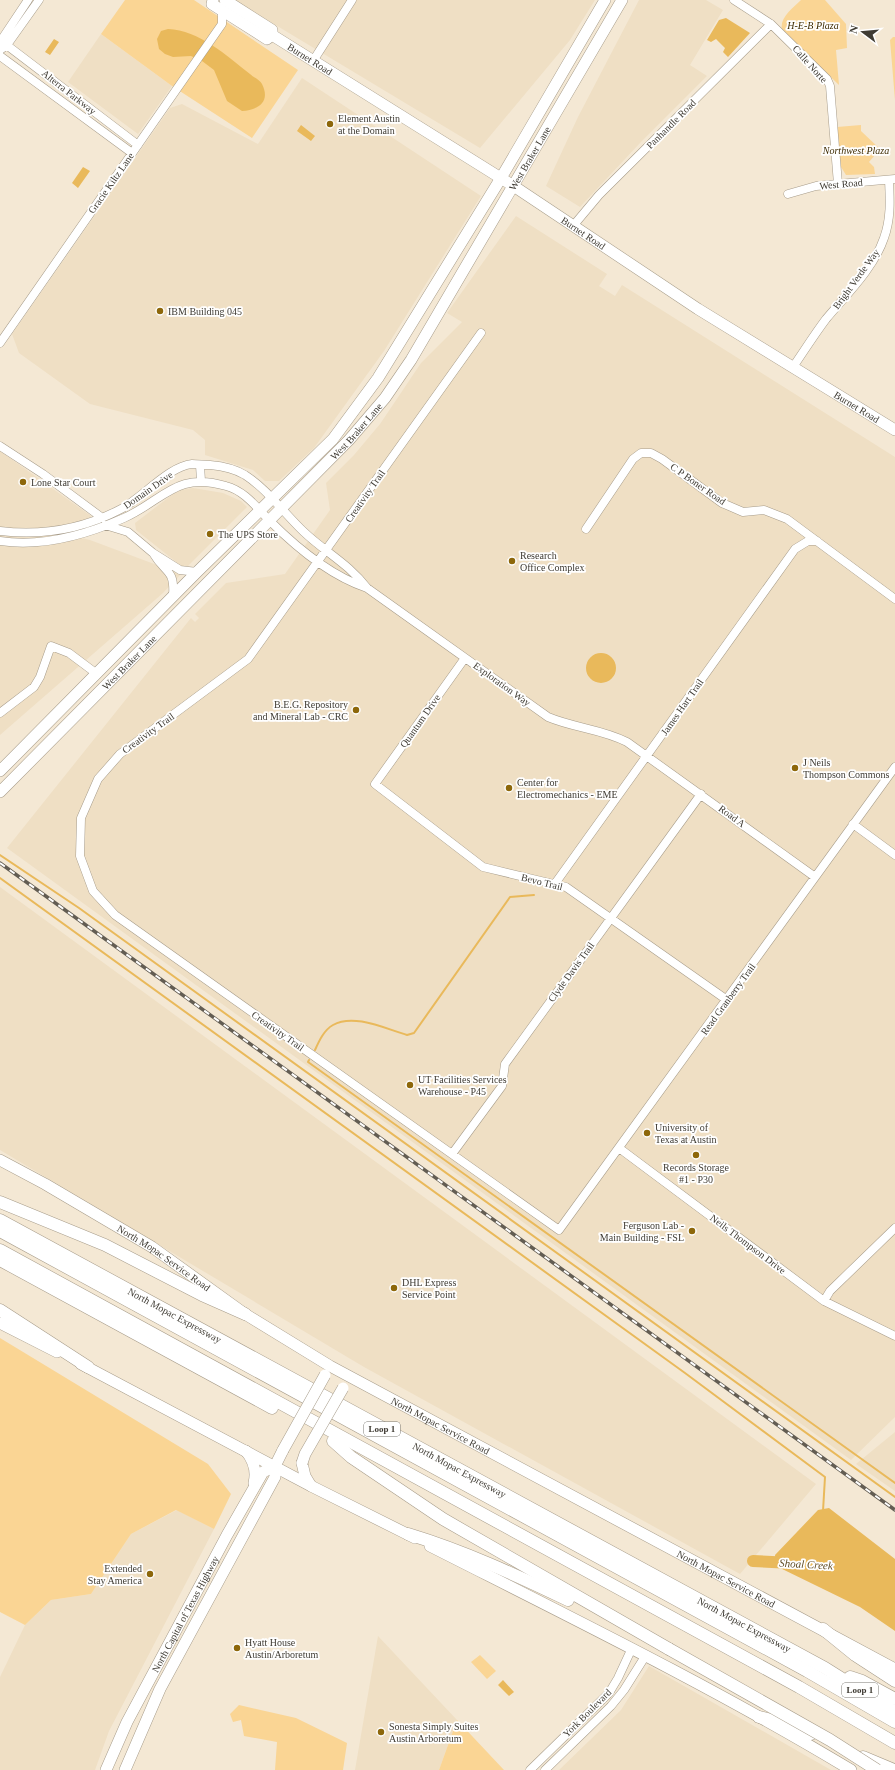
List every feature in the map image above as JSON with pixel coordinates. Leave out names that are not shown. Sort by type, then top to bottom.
[{"type":"highway","points":[[0,1202],[105,1245],[202,1296],[245,1314]]},
{"type":"highway","name":"North Mopac Expressway","points":[[0,1220],[825,1668],[895,1712]]},
{"type":"highway","points":[[0,1231],[800,1667],[895,1722]]},
{"type":"highway","points":[[0,1250],[785,1679],[895,1743]]},
{"type":"highway","points":[[0,1260],[794,1692],[895,1751]]},
{"type":"highway","points":[[0,1310],[88,1367]]},
{"type":"highway","points":[[333,1441],[351,1457],[443,1519],[637,1632],[810,1728],[877,1770]]},
{"type":"highway","points":[[408,1534],[448,1547],[524,1578],[637,1632]]},
{"type":"highway","points":[[823,1629],[855,1655],[895,1681]]},
{"type":"highway","points":[[825,1668],[862,1681],[895,1700]]},
{"type":"highway","points":[[759,1717],[788,1724],[894,1770]]},
{"type":"main road","name":"Burnet Road","points":[[212,0],[212,4],[223,5],[272,30],[272,35],[512,185],[698,309],[895,430]]},
{"type":"main road","name":"West Braker Lane","points":[[0,771],[197,572],[333,440],[372,387],[501,178],[605,0]]},
{"type":"main road","name":"West Braker Lane","points":[[0,792],[282,509],[349,440],[385,398],[411,360],[512,185],[622,0]]},
{"type":"main road","name":"Burnet Road","points":[[223,5],[237,20],[267,39],[272,35]]},
{"type":"main road","name":"North Mopac Service Road","points":[[0,1160],[45,1184],[152,1248],[327,1370],[366,1386],[823,1629],[895,1669]]},
{"type":"main road","points":[[0,1323],[88,1367],[244,1449],[277,1462],[299,1479],[312,1486],[646,1655],[759,1717],[851,1770]]},
{"type":"main road","name":"North Capital of Texas Highway","points":[[125,1770],[148,1715],[275,1477],[277,1462],[327,1370]]},
{"type":"main road","points":[[312,1486],[305,1476],[302,1463],[305,1454],[343,1388],[351,1385],[366,1386]]},
{"type":"main road","points":[[244,1449],[251,1457],[256,1471],[253,1490]]},
{"type":"main road","name":"North Capital of Texas Highway","points":[[106,1770],[127,1722],[253,1490],[263,1472],[277,1462]]},
{"type":"main road","points":[[262,1502],[281,1482],[299,1479]]},
{"type":"main road","points":[[172,1638],[185,1644]]},
{"type":"street","points":[[2,43],[28,0]]},
{"type":"street","points":[[2,43],[39,0]]},
{"type":"street","points":[[313,61],[352,0]]},
{"type":"street","name":"Calle Norte","points":[[734,0],[771,24],[829,82],[838,184]]},
{"type":"street","points":[[223,5],[222,24],[237,20]]},
{"type":"street","name":"Gracie Kiltz Lane","points":[[0,343],[222,24]]},
{"type":"street","name":"Panhandle Road","points":[[573,226],[599,195],[771,24]]},
{"type":"street","name":"Alterra Parkway","points":[[2,43],[138,145]]},
{"type":"street","name":"Alterra Parkway","points":[[0,56],[132,153]]},
{"type":"street","name":"West Road","points":[[788,194],[816,186],[892,180]]},
{"type":"street","name":"Bright Verde Way","points":[[793,367],[813,336],[856,282],[880,247],[885,237],[890,210],[892,180]]},
{"type":"street","name":"Creativity Trail","points":[[481,333],[248,659],[120,754],[98,779],[81,818],[80,856],[93,891],[115,915],[560,1230]]},
{"type":"street","points":[[0,446],[43,474],[103,521],[134,537],[153,553],[180,570],[197,572]]},
{"type":"street","name":"C P Boner Road","points":[[586,529],[633,459],[641,453],[650,453],[662,459],[722,504],[743,512],[764,510],[787,519],[895,599]]},
{"type":"street","name":"Domain Drive","points":[[103,521],[174,471],[191,464],[227,468],[244,474],[260,487],[282,509]]},
{"type":"street","points":[[200,465],[201,481]]},
{"type":"street","name":"Domain Drive","points":[[0,541],[31,542],[68,533],[77,527],[124,518],[173,488],[192,481],[201,481],[226,486],[243,494],[270,521]]},
{"type":"street","name":"Exploration Way","points":[[282,509],[305,533],[359,577],[367,588]]},
{"type":"street","points":[[120,510],[134,537]]},
{"type":"street","name":"Exploration Way","points":[[270,521],[319,561],[350,581],[367,588],[548,717],[568,725],[613,735],[648,756]]},
{"type":"street","name":"Domain Drive","points":[[0,531],[68,533]]},
{"type":"street","points":[[0,536],[18,537],[33,532]]},
{"type":"street","name":"James Hart Trail","points":[[554,885],[795,550],[808,540],[817,541]]},
{"type":"street","points":[[153,553],[171,575],[174,582],[173,597]]},
{"type":"street","points":[[0,713],[34,687],[40,677],[51,646],[69,653],[97,674]]},
{"type":"street","name":"Quantum Drive","points":[[375,784],[465,658]]},
{"type":"street","name":"Road A","points":[[648,756],[815,877]]},
{"type":"street","name":"Read Granberry Trail","points":[[560,1230],[895,767]]},
{"type":"street","name":"Bevo Trail","points":[[375,784],[483,867],[566,887],[726,1000]]},
{"type":"street","name":"Clyde Davis Trail","points":[[452,1154],[502,1086],[505,1064],[701,794]]},
{"type":"street","points":[[853,824],[895,855]]},
{"type":"street","name":"Neils Thompson Drive","points":[[619,1148],[824,1301],[895,1336]]},
{"type":"street","points":[[824,1301],[830,1291],[895,1228]]},
{"type":"street","name":"Neils Thompson Drive","points":[[883,1331],[895,1341]]},
{"type":"street","name":"York Boulevard","points":[[530,1770],[609,1693],[632,1648]]},
{"type":"street","name":"York Boulevard","points":[[545,1770],[611,1706],[624,1690],[646,1655]]},
{"type":"street","points":[[561,1739],[569,1747]]},
{"type":"shaded area","points":[[234,0],[595,0],[570,40],[480,148]]},
{"type":"shaded area","points":[[639,0],[706,0],[723,10],[690,65],[707,76],[640,143],[580,207],[546,186],[578,117]]},
{"type":"shaded area","points":[[101,34],[172,86],[138,134],[68,82]]},
{"type":"shaded area","points":[[302,78],[481,196],[384,351],[314,448],[279,481],[265,481],[253,470],[205,455],[205,440],[193,430],[90,404],[19,353],[12,334],[170,108],[182,104],[258,144]]},
{"type":"shaded area","name":"University of Texas at Austin","points":[[516,216],[607,274],[599,286],[615,296],[622,285],[895,457],[895,1417],[851,1460],[7,848],[191,618],[195,622],[199,618],[195,614],[226,583],[285,574],[330,510],[326,483],[354,455],[380,424],[421,363],[462,322],[447,313]]},
{"type":"shaded area","points":[[0,451],[91,516],[89,520],[42,529],[90,540],[181,574],[163,593],[0,735]]},
{"type":"shaded area","points":[[193,488],[223,493],[241,501],[247,507],[185,569],[136,530],[135,523],[177,491]]},
{"type":"shaded area","points":[[0,887],[816,1484],[740,1574],[364,1367],[0,1150]]},
{"type":"shaded area","points":[[895,1432],[895,1491],[856,1464]]},
{"type":"shaded area","points":[[177,1510],[214,1529],[109,1731],[95,1770],[0,1770],[0,1677],[25,1625],[51,1600],[91,1594],[131,1534]]},
{"type":"shaded area","points":[[378,1636],[457,1720],[439,1770],[355,1770]]},
{"type":"shaded area","points":[[649,1666],[831,1770],[559,1770],[621,1710]]},
{"type":"green space","points":[[125,0],[194,0],[298,70],[252,138],[172,86],[101,34]]},
{"type":"green space","name":"H-E-B Plaza","points":[[801,0],[825,0],[846,24],[847,48],[836,50],[839,85],[782,30],[785,17]]},
{"type":"green space","points":[[895,37],[895,100],[890,40]]},
{"type":"green space","name":"Northwest Plaza","points":[[861,125],[861,131],[880,149],[869,162],[874,167],[875,174],[846,175],[841,167],[837,127]]},
{"type":"green space","points":[[0,1338],[208,1464],[231,1494],[214,1529],[176,1510],[131,1534],[91,1594],[51,1600],[25,1625],[0,1612]]},
{"type":"green space","points":[[480,1655],[496,1671],[487,1679],[471,1662]]},
{"type":"green space","points":[[239,1705],[296,1718],[347,1743],[343,1770],[275,1770],[277,1742],[244,1736],[241,1720],[233,1722],[230,1714]]},
{"type":"green space","points":[[457,1720],[504,1770],[439,1770]]},
{"type":"water","points":[[726,18],[750,33],[728,57],[723,52],[725,48],[716,39],[711,42],[707,40],[719,20]]},
{"type":"water","points":[[168,29],[179,30],[202,39],[222,52],[258,80],[262,84],[265,96],[261,104],[253,109],[242,111],[227,101],[214,70],[202,61],[191,56],[173,57],[165,54],[159,49],[157,39],[161,31]]},
{"type":"water","points":[[54,39],[59,42],[50,55],[45,52]]},
{"type":"water","points":[[301,125],[315,136],[311,141],[297,131]]},
{"type":"water","points":[[83,167],[90,171],[78,188],[72,183]]},
{"type":"water","points":[[601,653],[612,657],[616,668],[612,679],[601,683],[590,679],[586,668],[590,657]]},
{"type":"water","points":[[829,1508],[895,1559],[895,1631],[860,1607],[776,1566],[775,1555],[818,1510]]},
{"type":"water","points":[[503,1680],[514,1692],[509,1696],[498,1685]]},
{"type":"waterway","points":[[0,855],[79,908],[895,1497]]},
{"type":"waterway","points":[[0,878],[685,1373],[825,1477],[823,1511]]},
{"type":"waterway","points":[[315,1050],[324,1033],[333,1025],[341,1022],[360,1021],[407,1035],[414,1033],[510,897],[534,895]]},
{"type":"waterway","points":[[309,1060],[308,1062],[895,1483]]},
{"type":"waterway","name":"Shoal Creek","points":[[753,1561],[792,1563]]},
{"type":"railway","points":[[0,863],[895,1510]]},
{"type":"place","name":"Element Austin at the Domain","points":[[330,124]]},
{"type":"place","name":"IBM Building 045","points":[[160,311]]},
{"type":"place","name":"Lone Star Court","points":[[23,482]]},
{"type":"place","name":"The UPS Store","points":[[210,534]]},
{"type":"place","name":"Research Office Complex","points":[[512,561]]},
{"type":"place","name":"B.E.G. Repository and Mineral Lab - CRC","points":[[356,710]]},
{"type":"place","name":"J Neils Thompson Commons","points":[[795,768]]},
{"type":"place","name":"Center for Electromechanics - EME","points":[[509,788]]},
{"type":"place","name":"UT Facilities Services Warehouse - P45","points":[[410,1085]]},
{"type":"place","name":"University of Texas at Austin","points":[[647,1133]]},
{"type":"place","name":"Records Storage #1 - P30","points":[[696,1155]]},
{"type":"place","name":"Ferguson Lab - Main Building - FSL","points":[[692,1231]]},
{"type":"place","name":"DHL Express Service Point","points":[[394,1288]]},
{"type":"place","name":"Extended Stay America","points":[[150,1574]]},
{"type":"place","name":"Hyatt House Austin/Arboretum","points":[[237,1648]]},
{"type":"place","name":"Sonesta Simply Suites Austin Arboretum","points":[[381,1732]]}]
